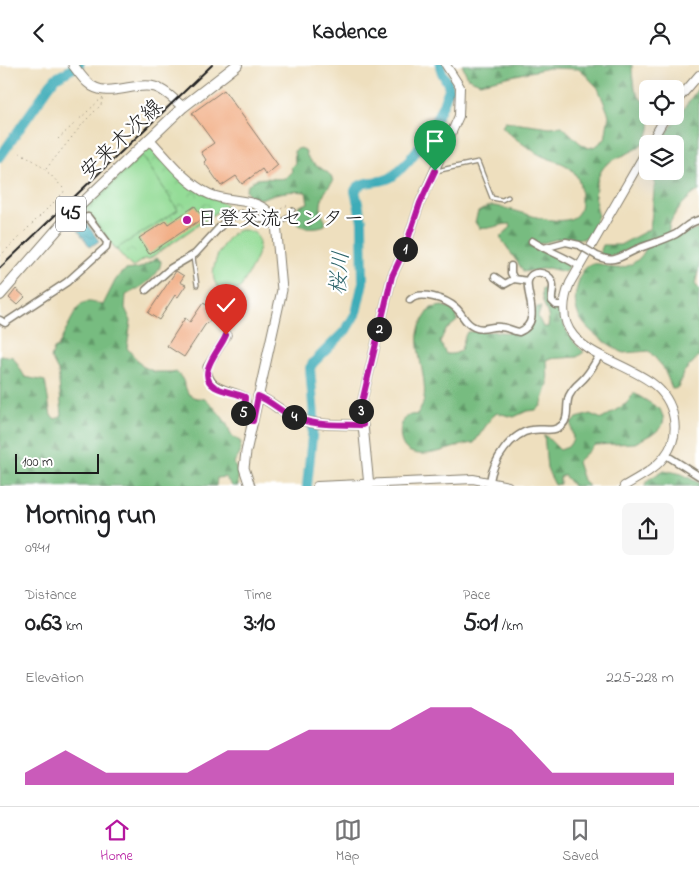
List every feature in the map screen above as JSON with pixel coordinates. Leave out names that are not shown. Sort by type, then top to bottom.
[{"type":"main road","points":[[73,65],[88,83],[104,93],[150,86],[166,92],[183,107]]},
{"type":"main road","name":"安来木次線","points":[[0,295],[69,216],[183,107],[237,65]]},
{"type":"main road","points":[[150,139],[197,187],[212,195],[256,203],[276,217],[282,264],[282,291],[244,468],[250,486]]},
{"type":"main road","points":[[258,396],[272,402],[286,414],[314,423],[363,425],[369,484]]},
{"type":"street","points":[[363,425],[362,402],[388,292],[420,203],[461,109],[460,87],[446,65]]},
{"type":"street","points":[[684,92],[699,75]]},
{"type":"street","points":[[624,486],[648,471],[666,455],[673,438],[675,425],[672,410],[667,399],[652,383],[599,356],[582,345],[570,331],[564,305],[567,290],[639,164]]},
{"type":"street","points":[[146,289],[172,267],[193,256],[229,217],[241,214],[266,221],[276,217]]},
{"type":"street","points":[[0,320],[5,323],[67,282],[106,247],[107,242],[88,217],[75,220],[69,216]]},
{"type":"street","points":[[542,248],[566,242],[579,245],[604,259],[620,259],[639,248],[661,242],[691,222],[699,220]]},
{"type":"street","points":[[532,241],[542,248],[580,266]]},
{"type":"street","points":[[511,266],[511,273],[514,279]]},
{"type":"street","points":[[528,281],[537,272],[547,275],[553,284],[552,301],[556,305],[564,305]]},
{"type":"street","points":[[495,277],[505,284],[514,279],[528,281]]},
{"type":"street","points":[[410,299],[417,294],[425,294],[452,305],[466,322],[476,328],[484,330],[502,327],[519,332],[526,326],[532,313],[528,281]]},
{"type":"street","points":[[226,335],[207,367],[209,379],[216,387],[245,397],[246,403],[242,417],[253,421]]},
{"type":"street","points":[[490,481],[494,465],[516,437],[531,430],[553,430],[563,424],[567,418],[566,408],[569,397],[578,381],[585,377],[599,356]]},
{"type":"street","points":[[666,455],[699,476]]},
{"type":"street","points":[[317,486],[474,479],[508,486]]},
{"type":"lane","points":[[435,171],[439,172],[478,162],[492,198],[502,200],[508,197]]},
{"type":"lane","points":[[276,217],[286,218],[292,210]]},
{"type":"lane","points":[[193,256],[197,285]]},
{"type":"path","points":[[58,139],[104,93]]},
{"type":"path","points":[[46,170],[65,149],[85,121],[101,105],[104,93]]},
{"type":"path","points":[[0,256],[63,195],[63,188],[46,170],[30,157],[20,153]]},
{"type":"path","points":[[276,217],[290,203]]},
{"type":"green space","points":[[462,65],[632,65],[635,87],[639,97],[639,125],[650,125],[648,135],[639,135],[639,147],[610,162],[601,172],[595,194],[598,215],[590,235],[583,239],[561,238],[539,244],[538,248],[568,264],[568,269],[565,272],[548,268],[524,272],[500,237],[511,227],[510,224],[491,228],[479,228],[475,222],[478,212],[492,206],[557,220],[569,219],[577,214],[581,203],[581,193],[574,172],[566,165],[542,156],[515,138],[502,126],[505,121],[550,127],[562,126],[580,143],[589,148],[596,146],[605,139],[609,115],[598,88],[580,69],[548,68],[480,83],[468,78]]},
{"type":"green space","points":[[699,87],[699,191],[689,198],[678,210],[673,217],[669,230],[670,235],[680,235],[699,229],[699,268],[695,284],[699,289],[699,356],[683,373],[679,386],[675,389],[672,388],[663,367],[649,351],[623,353],[586,326],[576,308],[575,297],[583,271],[590,265],[598,264],[616,268],[625,267],[634,263],[644,253],[646,244],[643,242],[616,255],[605,256],[600,253],[603,245],[620,245],[650,229],[655,180],[684,180],[684,135],[665,135],[672,125],[684,125],[684,108]]},
{"type":"green space","points":[[145,148],[152,149],[192,187],[227,205],[149,259],[144,259],[132,267],[98,229],[85,207]]},
{"type":"green space","points":[[300,148],[305,150],[311,162],[328,173],[333,182],[325,192],[321,205],[325,225],[303,226],[299,225],[294,219],[298,207],[308,203],[306,192],[294,191],[260,199],[249,195],[246,190],[249,184],[258,179],[285,178],[292,171],[291,167],[295,163],[294,151]]},
{"type":"green space","points":[[142,155],[178,210],[116,249],[87,211]]},
{"type":"green space","points":[[239,230],[251,231],[257,236],[259,243],[258,252],[241,287],[233,291],[223,290],[216,285],[214,278],[216,259],[227,240]]},
{"type":"green space","points":[[157,258],[161,261],[157,273],[143,286],[126,295],[125,308],[131,321],[127,348],[142,366],[155,372],[176,372],[181,377],[188,393],[197,398],[206,399],[221,416],[231,435],[241,442],[240,454],[234,463],[238,473],[238,486],[232,486],[225,477],[217,478],[216,486],[0,486],[0,355],[13,357],[25,377],[45,381],[51,416],[56,419],[62,415],[58,371],[51,358],[54,349],[58,347],[77,309],[86,302],[103,305],[120,274],[126,270],[140,268]]},
{"type":"green space","points":[[542,288],[550,291],[551,304],[560,310],[568,334],[584,352],[577,357],[547,359],[548,385],[541,406],[536,410],[527,411],[514,417],[497,413],[492,417],[474,443],[430,454],[413,453],[406,449],[401,439],[401,427],[406,417],[417,415],[422,405],[424,384],[418,339],[420,326],[431,308],[442,306],[451,308],[457,314],[457,321],[445,331],[440,342],[446,354],[452,354],[460,351],[467,332],[525,331],[537,307],[541,307],[538,317],[543,327],[548,327],[549,322],[542,298]]},
{"type":"green space","points":[[634,393],[660,409],[664,419],[662,426],[656,432],[635,443],[595,445],[577,462],[583,480],[589,486],[573,486],[564,475],[560,477],[560,484],[555,485],[547,469],[544,434],[560,450],[568,447],[573,440],[571,423],[577,418],[590,414],[602,419],[627,403]]},
{"type":"green space","points":[[664,470],[682,474],[699,483],[699,486],[644,486],[648,480]]},
{"type":"water","points":[[87,224],[99,241],[90,247],[78,230]]},
{"type":"building","points":[[224,90],[278,165],[266,175],[262,169],[242,184],[236,176],[221,186],[204,162],[206,160],[201,152],[214,143],[192,113]]},
{"type":"building","points":[[195,206],[203,218],[149,254],[139,238],[166,221],[168,224]]},
{"type":"building","points":[[176,271],[184,276],[180,282],[186,285],[178,297],[175,295],[159,320],[148,313]]},
{"type":"building","points":[[16,289],[25,297],[17,305],[9,298]]},
{"type":"building","points":[[211,300],[218,305],[215,310],[218,313],[205,325],[184,357],[167,346],[185,318],[190,322],[203,303],[207,305]]},
{"type":"waterway","points":[[0,157],[56,78],[79,65]]},
{"type":"waterway","name":"桜川","points":[[307,486],[314,417],[310,368],[346,330],[356,313],[363,282],[362,221],[355,191],[362,184],[388,179],[393,176],[403,167],[427,136],[449,89],[440,65]]},
{"type":"railway","points":[[0,268],[212,65]]},
{"type":"place","name":"日登交流センター","points":[[187,220]]},
{"type":"route","points":[[226,335],[223,344],[208,364],[207,371],[211,383],[216,387],[245,397],[247,400],[242,414],[244,419],[253,421],[258,396],[272,402],[286,414],[306,422],[363,425],[362,402],[392,276],[404,251],[420,203],[435,171]]}]
